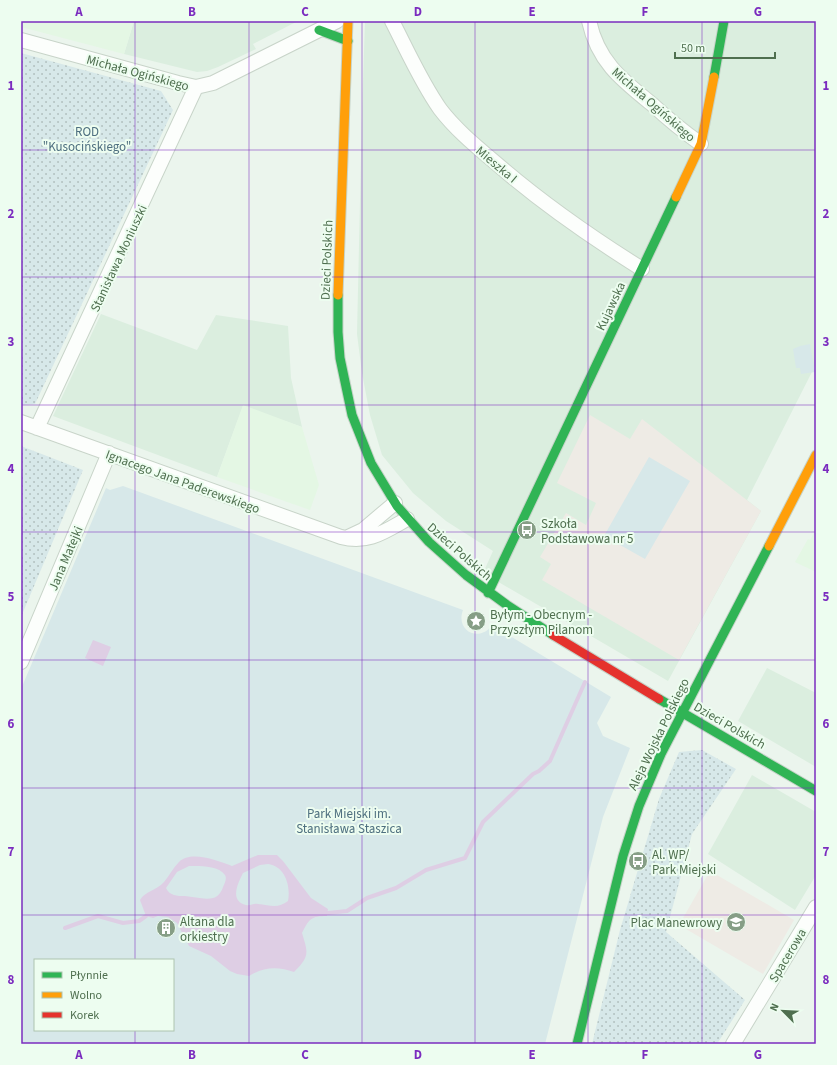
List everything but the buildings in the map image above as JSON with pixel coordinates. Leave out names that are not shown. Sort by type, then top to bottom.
[{"type":"street","name":"Michała Ogińskiego","points":[[21,40],[196,87],[213,83],[337,21]]},
{"type":"street","name":"Dzieci Polskich","points":[[348,21],[338,301],[339,350],[346,392],[355,425],[371,464],[395,503],[407,519],[436,550],[488,593],[527,620],[816,791]]},
{"type":"street","name":"Mieszka I","points":[[392,21],[432,97],[450,121],[463,134],[510,175],[555,210],[601,243],[642,269]]},
{"type":"street","name":"Michała Ogińskiego","points":[[588,21],[592,36],[600,52],[613,69],[632,88],[684,132],[701,144]]},
{"type":"street","name":"Kujawska","points":[[488,593],[701,144],[724,21]]},
{"type":"street","points":[[319,30],[348,41]]},
{"type":"street","name":"Stanisława Moniuszki","points":[[37,428],[196,87]]},
{"type":"street","name":"Ignacego Jana Paderewskiego","points":[[21,422],[346,538],[361,540],[372,537],[407,519]]},
{"type":"street","name":"Jana Matejki","points":[[21,662],[109,454]]},
{"type":"street","name":"Aleja Wojska Polskiego","points":[[577,1044],[610,904],[631,827],[654,768],[816,455]]},
{"type":"street","points":[[346,538],[363,530],[395,503]]},
{"type":"street","name":"Spacerowa","points":[[733,1044],[816,907]]},
{"type":"shaded area","points":[[21,21],[134,21],[124,54],[21,27]]},
{"type":"shaded area","points":[[134,21],[298,21],[253,44],[256,49],[218,67],[207,71],[197,72],[124,54]]},
{"type":"shaded area","points":[[365,21],[816,21],[816,364],[747,500],[761,511],[668,681],[483,573],[493,551],[446,521],[413,493],[382,455],[370,415],[362,373],[357,334]]},
{"type":"shaded area","points":[[101,314],[197,350],[216,315],[288,326],[291,378],[302,427],[243,406],[217,477],[53,416]]},
{"type":"shaded area","points":[[243,405],[302,427],[319,485],[310,510],[217,477]]},
{"type":"shaded area","points":[[590,415],[630,439],[642,419],[761,511],[679,660],[542,580],[551,564],[540,557],[566,513],[586,525],[596,503],[557,483]]},
{"type":"shaded area","points":[[816,529],[816,572],[795,562],[808,539],[810,540]]},
{"type":"shaded area","points":[[93,640],[111,647],[103,666],[85,658]]},
{"type":"shaded area","points":[[767,668],[816,693],[816,767],[738,721]]},
{"type":"shaded area","points":[[752,775],[816,812],[816,875],[795,910],[708,854]]},
{"type":"shaded area","points":[[258,855],[277,855],[311,898],[328,909],[327,916],[311,919],[304,928],[302,933],[306,945],[306,954],[303,962],[294,972],[271,968],[249,976],[237,974],[230,971],[211,956],[189,946],[177,923],[168,917],[158,916],[153,918],[146,916],[140,900],[142,897],[161,885],[177,864],[184,859],[190,857],[205,858],[232,866]],"holes":[[[268,864],[279,869],[286,878],[289,889],[288,901],[281,905],[274,906],[256,904],[248,905],[241,903],[236,896],[236,891],[243,873],[260,865]],[[189,866],[208,867],[218,869],[222,872],[226,876],[226,879],[222,890],[218,895],[210,899],[203,899],[177,896],[170,893],[166,888],[177,872]]]},
{"type":"shaded area","name":"Plac Manewrowy","points":[[710,871],[794,920],[763,974],[679,925]]},
{"type":"green space","name":"ROD \"Kusocińskiego\"","points":[[21,53],[161,91],[173,110],[35,404],[21,405]]},
{"type":"green space","points":[[810,344],[815,372],[801,374],[800,368],[796,368],[793,349]]},
{"type":"green space","points":[[21,446],[83,470],[21,617]]},
{"type":"green space","points":[[649,457],[690,481],[645,559],[604,536]]},
{"type":"green space","name":"Park Miejski im. Stanisława Staszica","points":[[123,486],[463,610],[461,617],[462,624],[465,629],[470,632],[475,634],[481,633],[492,625],[611,697],[597,723],[603,736],[630,748],[603,817],[545,1044],[21,1044],[21,689],[106,488],[110,490]]},
{"type":"green space","points":[[702,750],[736,769],[692,834],[666,932],[745,1000],[717,1044],[592,1044],[620,930],[659,799],[679,752]]},
{"type":"waterway","points":[[328,913],[347,911],[367,898],[396,888],[426,870],[465,858],[483,822],[533,774],[539,771],[550,761],[585,682]]},
{"type":"waterway","points":[[65,928],[98,916],[123,923],[139,921],[146,916]]},
{"type":"traffic: fast","points":[[714,77],[724,21]]},
{"type":"traffic: fast","points":[[319,30],[348,41]]},
{"type":"traffic: fast","points":[[488,593],[676,197]]},
{"type":"traffic: fast","points":[[338,295],[340,358],[352,415],[371,463],[397,506],[429,542],[466,575],[507,605],[553,635]]},
{"type":"traffic: fast","points":[[577,1044],[623,856],[639,806],[661,754],[769,546]]},
{"type":"traffic: fast","points":[[659,699],[816,791]]},
{"type":"traffic: slow","points":[[338,295],[348,21]]},
{"type":"traffic: slow","points":[[676,197],[701,144],[714,77]]},
{"type":"traffic: slow","points":[[769,546],[816,455]]},
{"type":"traffic: jam","points":[[553,635],[659,699]]},
{"type":"place","name":"Szkoła Podstawowa nr 5","points":[[527,530]]},
{"type":"place","name":"Byłym - Obecnym - Przyszłym Pilanom","points":[[476,621]]},
{"type":"place","name":"Al. WP/ Park Miejski","points":[[638,861]]},
{"type":"place","name":"Plac Manewrowy","points":[[736,922]]},
{"type":"place","name":"Altana dla orkiestry","points":[[166,928]]}]
